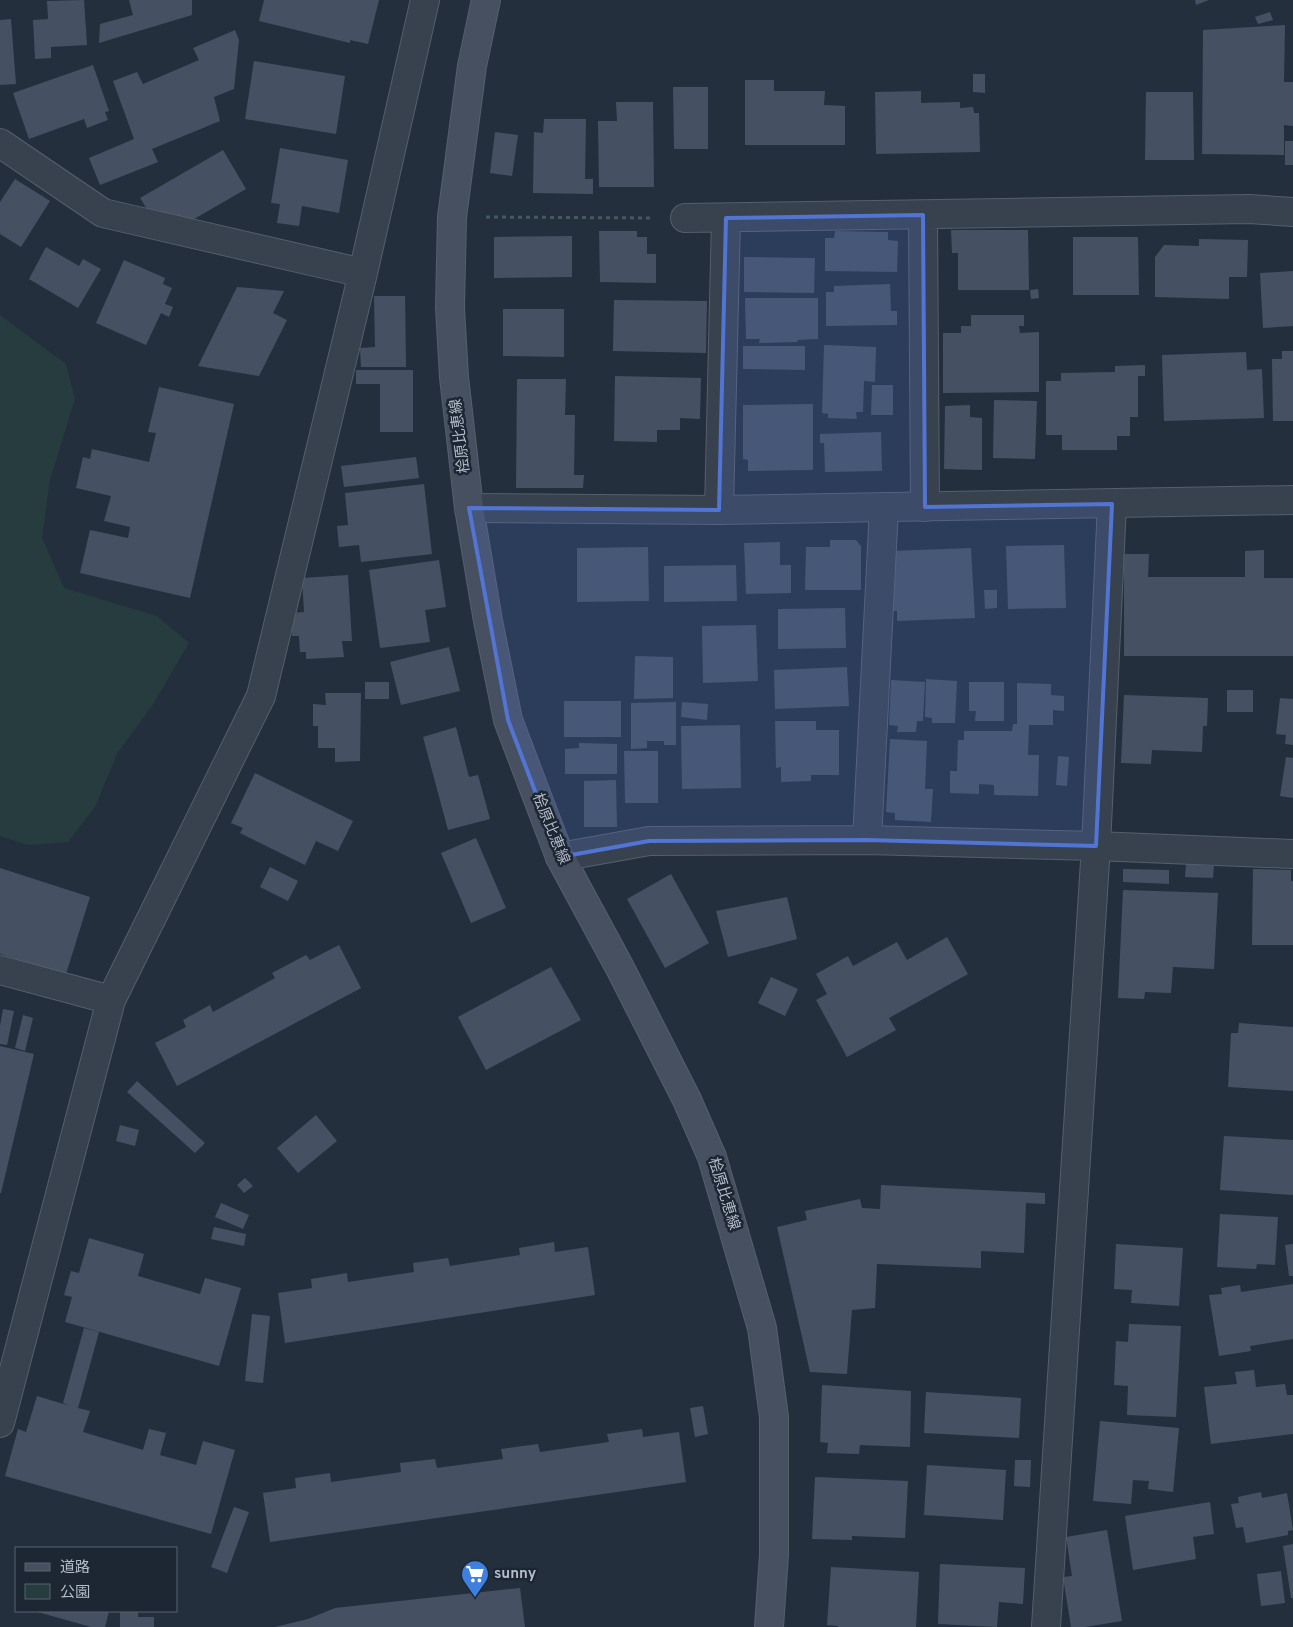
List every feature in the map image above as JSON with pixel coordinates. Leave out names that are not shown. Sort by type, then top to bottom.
[{"type":"main road","name":"桧原比恵線","points":[[486,0],[472,66],[452,217],[450,308],[454,367],[469,508],[488,621],[508,720],[560,856],[620,968],[687,1100],[712,1157],[762,1328],[774,1417],[774,1554],[769,1627]]},
{"type":"street","points":[[0,1423],[111,1000],[261,696],[364,273],[425,0]]},
{"type":"street","points":[[0,143],[103,213],[364,273]]},
{"type":"street","points":[[685,218],[1249,209],[1293,212]]},
{"type":"street","points":[[923,215],[925,506]]},
{"type":"street","points":[[719,510],[726,218]]},
{"type":"street","points":[[469,508],[719,510],[1293,500]]},
{"type":"street","points":[[1046,1627],[1096,846],[1112,504]]},
{"type":"street","points":[[867,840],[884,508]]},
{"type":"street","points":[[560,856],[649,841],[867,840],[1096,846],[1293,854]]},
{"type":"street","points":[[0,970],[111,1000]]},
{"type":"path","points":[[452,217],[685,218]]},
{"type":"highlighted area","points":[[923,215],[925,507],[1112,504],[1096,846],[867,840],[649,841],[560,857],[508,720],[469,508],[719,510],[726,218]]},
{"type":"green space","points":[[0,315],[66,364],[75,399],[50,480],[42,538],[64,588],[157,616],[189,643],[152,706],[118,752],[95,807],[68,842],[28,845],[0,836]]},
{"type":"building","points":[[84,0],[87,45],[51,47],[51,58],[35,59],[33,20],[48,19],[47,1]]},
{"type":"building","points":[[129,0],[192,0],[192,15],[99,43],[100,24],[133,15]]},
{"type":"building","points":[[264,0],[379,0],[368,44],[350,40],[350,43],[259,21]]},
{"type":"building","points":[[1195,0],[1209,0],[1196,5]]},
{"type":"building","points":[[1270,12],[1273,20],[1258,24],[1255,17]]},
{"type":"building","points":[[11,19],[16,84],[0,85],[0,20]]},
{"type":"building","points":[[1285,25],[1284,82],[1293,82],[1293,126],[1284,125],[1284,155],[1202,154],[1203,30]]},
{"type":"building","points":[[235,30],[239,40],[234,89],[214,97],[220,121],[152,149],[158,162],[100,185],[89,158],[134,139],[113,81],[137,72],[143,84],[199,60],[193,48]]},
{"type":"building","points":[[254,61],[345,76],[336,134],[245,119]]},
{"type":"building","points":[[93,65],[109,111],[105,112],[108,120],[87,128],[84,119],[29,139],[13,93]]},
{"type":"building","points":[[973,74],[985,74],[985,93],[973,92]]},
{"type":"building","points":[[745,80],[774,80],[774,91],[825,91],[824,105],[845,106],[845,145],[745,145]]},
{"type":"building","points":[[673,87],[708,87],[708,149],[674,149]]},
{"type":"building","points":[[921,91],[921,103],[960,102],[960,108],[973,107],[974,113],[979,113],[980,152],[876,154],[875,92]]},
{"type":"building","points":[[1146,92],[1193,92],[1194,160],[1145,160]]},
{"type":"building","points":[[616,102],[653,102],[654,187],[599,187],[598,121],[617,121]]},
{"type":"building","points":[[544,119],[586,119],[585,179],[593,179],[593,194],[533,193],[534,132],[543,133]]},
{"type":"building","points":[[495,132],[518,135],[512,176],[490,173]]},
{"type":"building","points":[[1285,141],[1293,141],[1293,165],[1285,165]]},
{"type":"building","points":[[280,148],[348,160],[339,213],[302,206],[299,226],[277,223],[280,204],[271,203]]},
{"type":"building","points":[[223,150],[246,189],[182,226],[152,217],[140,198]]},
{"type":"building","points":[[15,179],[50,201],[21,247],[0,234],[0,202]]},
{"type":"building","points":[[951,230],[1028,230],[1029,290],[958,290],[958,253],[952,253]]},
{"type":"building","points":[[599,231],[637,231],[637,237],[647,237],[647,254],[656,254],[656,283],[600,282]]},
{"type":"building","points":[[835,231],[888,232],[888,240],[898,241],[897,272],[825,271],[825,238],[834,238]]},
{"type":"building","points":[[572,236],[572,277],[494,278],[494,237]]},
{"type":"building","points":[[1073,237],[1138,237],[1139,295],[1073,295]]},
{"type":"building","points":[[1199,239],[1248,240],[1247,277],[1229,277],[1229,299],[1155,297],[1155,257],[1164,245],[1199,246]]},
{"type":"building","points":[[46,247],[79,266],[83,259],[101,269],[78,308],[29,279]]},
{"type":"building","points":[[744,257],[815,258],[814,293],[744,292]]},
{"type":"building","points":[[124,260],[165,278],[163,284],[172,288],[165,304],[173,307],[169,317],[161,313],[146,345],[96,323]]},
{"type":"building","points":[[1293,271],[1293,326],[1263,328],[1260,273]]},
{"type":"building","points":[[890,284],[891,311],[897,311],[897,325],[826,326],[826,292],[834,292],[834,286]]},
{"type":"building","points":[[237,287],[284,291],[273,313],[287,320],[259,376],[198,366]]},
{"type":"building","points":[[1038,289],[1039,298],[1031,299],[1030,290]]},
{"type":"building","points":[[374,296],[405,296],[406,367],[361,367],[360,348],[375,347]]},
{"type":"building","points":[[745,298],[818,298],[818,339],[797,340],[798,342],[759,343],[760,339],[746,339]]},
{"type":"building","points":[[614,300],[707,301],[706,353],[613,351]]},
{"type":"building","points":[[503,309],[564,309],[564,357],[503,356]]},
{"type":"building","points":[[971,315],[1024,315],[1024,326],[1019,326],[1020,333],[1039,332],[1039,392],[943,393],[943,333],[961,333],[961,326],[971,326]]},
{"type":"building","points":[[824,345],[876,347],[875,382],[864,381],[863,412],[856,412],[857,419],[828,418],[828,414],[822,413]]},
{"type":"building","points":[[743,346],[805,346],[805,370],[743,369]]},
{"type":"building","points":[[1282,351],[1293,351],[1293,421],[1273,421],[1272,359],[1282,359]]},
{"type":"building","points":[[1246,352],[1247,370],[1262,369],[1264,418],[1164,421],[1162,355]]},
{"type":"building","points":[[1145,365],[1145,376],[1138,376],[1138,417],[1130,417],[1130,436],[1117,436],[1117,450],[1062,450],[1062,435],[1046,435],[1046,381],[1061,381],[1061,373],[1115,372],[1115,366]]},
{"type":"building","points":[[356,370],[413,370],[413,432],[380,432],[380,384],[356,384]]},
{"type":"building","points":[[615,376],[701,378],[700,419],[680,418],[680,430],[657,430],[657,442],[614,441]]},
{"type":"building","points":[[517,379],[566,379],[565,415],[575,415],[574,475],[584,475],[583,488],[516,488]]},
{"type":"building","points":[[872,385],[893,385],[893,415],[871,415]]},
{"type":"building","points":[[159,387],[234,404],[190,598],[80,573],[90,530],[128,538],[130,527],[104,521],[111,496],[76,488],[83,457],[90,459],[92,449],[149,462],[156,433],[148,432]]},
{"type":"building","points":[[994,400],[1037,401],[1035,459],[993,458]]},
{"type":"building","points":[[813,404],[813,470],[748,471],[748,460],[743,459],[743,405]]},
{"type":"building","points":[[970,405],[970,417],[982,418],[982,470],[944,469],[945,406]]},
{"type":"building","points":[[881,432],[882,471],[825,472],[824,443],[820,443],[820,434]]},
{"type":"building","points":[[416,457],[419,478],[344,487],[341,466]]},
{"type":"building","points":[[424,484],[432,554],[361,562],[359,545],[339,547],[337,526],[348,525],[345,493]]},
{"type":"building","points":[[830,540],[856,540],[861,546],[861,590],[805,590],[806,547],[830,547]]},
{"type":"building","points":[[780,542],[780,565],[791,565],[791,593],[746,594],[744,543]]},
{"type":"building","points":[[1064,545],[1066,608],[1008,609],[1006,546]]},
{"type":"building","points":[[648,547],[649,601],[577,602],[577,548]]},
{"type":"building","points":[[971,548],[975,618],[897,621],[897,611],[893,611],[890,551]]},
{"type":"building","points":[[1264,550],[1264,578],[1293,578],[1293,656],[1124,656],[1124,554],[1149,554],[1148,577],[1245,577],[1245,551]]},
{"type":"building","points":[[439,560],[446,607],[425,610],[430,642],[380,648],[369,570]]},
{"type":"building","points":[[736,565],[737,601],[664,602],[664,566]]},
{"type":"building","points":[[348,575],[352,641],[342,641],[344,657],[306,659],[306,652],[300,652],[299,636],[292,636],[291,613],[304,612],[302,578]]},
{"type":"building","points":[[984,590],[997,590],[997,608],[985,609]]},
{"type":"building","points":[[845,608],[846,648],[778,649],[778,609]]},
{"type":"building","points":[[756,625],[758,681],[703,683],[702,626]]},
{"type":"building","points":[[449,647],[460,691],[401,705],[390,662]]},
{"type":"building","points":[[635,656],[673,657],[673,698],[634,699]]},
{"type":"building","points":[[847,667],[849,706],[775,709],[774,670]]},
{"type":"building","points":[[926,679],[957,681],[955,723],[932,723],[932,718],[925,717]]},
{"type":"building","points":[[891,680],[925,682],[923,721],[917,721],[916,732],[897,732],[898,726],[889,725]]},
{"type":"building","points":[[365,682],[389,682],[389,699],[365,699]]},
{"type":"building","points":[[969,682],[1004,682],[1004,721],[975,721],[976,711],[969,711]]},
{"type":"building","points":[[1017,683],[1051,684],[1051,695],[1064,696],[1064,711],[1053,710],[1053,725],[1029,725],[1028,755],[1039,755],[1038,796],[994,795],[994,785],[979,784],[979,794],[950,793],[950,771],[957,771],[958,740],[964,740],[964,731],[1012,731],[1013,724],[1017,724]]},
{"type":"building","points":[[1227,690],[1253,690],[1253,712],[1227,712]]},
{"type":"building","points":[[325,693],[361,693],[360,761],[335,762],[335,748],[318,748],[318,726],[313,726],[313,704],[326,705]]},
{"type":"building","points":[[1124,695],[1208,698],[1207,726],[1203,726],[1202,752],[1152,750],[1151,764],[1121,763]]},
{"type":"building","points":[[1280,698],[1293,699],[1293,745],[1285,744],[1286,735],[1276,734]]},
{"type":"building","points":[[564,701],[621,701],[621,737],[564,737]]},
{"type":"building","points":[[676,702],[676,745],[664,745],[664,741],[647,741],[647,748],[631,749],[631,703]]},
{"type":"building","points":[[682,702],[708,704],[707,720],[681,717]]},
{"type":"building","points":[[775,721],[816,721],[816,730],[839,730],[839,775],[811,775],[811,781],[781,782],[781,767],[776,768]]},
{"type":"building","points":[[740,725],[741,788],[682,789],[681,726]]},
{"type":"building","points":[[456,727],[469,777],[478,775],[490,819],[448,830],[423,737]]},
{"type":"building","points":[[890,739],[927,741],[925,789],[933,789],[931,822],[895,820],[895,813],[886,812]]},
{"type":"building","points":[[579,743],[617,744],[617,774],[565,774],[565,749],[579,748]]},
{"type":"building","points":[[624,751],[658,751],[658,803],[625,803]]},
{"type":"building","points":[[1058,756],[1069,757],[1067,786],[1056,785]]},
{"type":"building","points":[[1286,757],[1293,758],[1293,798],[1280,796]]},
{"type":"building","points":[[255,773],[353,821],[338,851],[316,841],[305,865],[240,833],[243,828],[231,823]]},
{"type":"building","points":[[616,780],[617,827],[584,827],[584,781]]},
{"type":"building","points":[[476,838],[506,908],[471,923],[441,853]]},
{"type":"building","points":[[1186,864],[1214,866],[1213,878],[1185,877]]},
{"type":"building","points":[[270,867],[298,881],[288,901],[260,887]]},
{"type":"building","points":[[0,868],[90,897],[66,974],[0,954]]},
{"type":"building","points":[[1123,869],[1169,870],[1169,884],[1123,882]]},
{"type":"building","points":[[1253,869],[1291,870],[1291,881],[1293,881],[1293,945],[1252,945]]},
{"type":"building","points":[[671,874],[709,943],[665,968],[627,899]]},
{"type":"building","points":[[1123,890],[1218,893],[1214,969],[1173,967],[1171,993],[1145,992],[1144,999],[1118,998]]},
{"type":"building","points":[[787,897],[797,939],[728,957],[716,911]]},
{"type":"building","points":[[947,937],[968,974],[889,1018],[896,1030],[847,1057],[816,1000],[827,994],[816,974],[848,956],[853,966],[897,942],[907,960]]},
{"type":"building","points":[[339,945],[361,988],[177,1086],[155,1043],[186,1027],[183,1020],[210,1005],[213,1012],[275,978],[272,973],[306,955],[310,960]]},
{"type":"building","points":[[551,967],[581,1020],[486,1070],[458,1017]]},
{"type":"building","points":[[771,977],[798,989],[785,1016],[758,1003]]},
{"type":"building","points":[[3,1009],[14,1011],[7,1045],[0,1044],[0,1026]]},
{"type":"building","points":[[23,1015],[33,1018],[25,1051],[15,1048]]},
{"type":"building","points":[[1239,1023],[1293,1027],[1293,1091],[1228,1087],[1231,1033],[1238,1033]]},
{"type":"building","points":[[0,1046],[34,1054],[1,1193],[0,1193]]},
{"type":"building","points":[[137,1081],[205,1143],[195,1153],[127,1092]]},
{"type":"building","points":[[316,1115],[337,1141],[298,1173],[277,1148]]},
{"type":"building","points":[[120,1125],[139,1130],[135,1146],[116,1141]]},
{"type":"building","points":[[1224,1136],[1293,1140],[1293,1195],[1220,1190]]},
{"type":"building","points":[[245,1178],[253,1186],[244,1193],[237,1185]]},
{"type":"building","points":[[881,1185],[1045,1193],[1045,1204],[1026,1203],[1024,1253],[981,1251],[981,1268],[877,1264],[875,1308],[852,1310],[847,1374],[810,1372],[777,1227],[807,1220],[805,1211],[860,1199],[862,1208],[880,1209]]},
{"type":"building","points":[[221,1203],[249,1215],[243,1229],[215,1217]]},
{"type":"building","points":[[1220,1214],[1278,1217],[1275,1265],[1257,1264],[1256,1269],[1217,1267]]},
{"type":"building","points":[[214,1227],[246,1234],[244,1246],[211,1239]]},
{"type":"building","points":[[89,1238],[144,1254],[138,1276],[200,1294],[205,1278],[241,1288],[219,1366],[65,1322],[72,1297],[64,1295],[71,1271],[79,1273]]},
{"type":"building","points":[[554,1242],[555,1252],[588,1247],[595,1295],[285,1343],[278,1293],[312,1288],[311,1279],[347,1273],[348,1282],[414,1272],[413,1263],[448,1258],[450,1266],[520,1255],[519,1248]]},
{"type":"building","points":[[1116,1244],[1183,1248],[1179,1306],[1131,1303],[1132,1290],[1114,1289]]},
{"type":"building","points":[[1293,1244],[1293,1276],[1289,1276],[1285,1245]]},
{"type":"building","points":[[1293,1284],[1293,1339],[1250,1346],[1251,1351],[1219,1356],[1209,1295],[1222,1294],[1221,1288],[1240,1285],[1241,1292]]},
{"type":"building","points":[[252,1314],[270,1316],[263,1383],[245,1381]]},
{"type":"building","points":[[1129,1324],[1181,1326],[1176,1417],[1127,1415],[1128,1386],[1114,1385],[1116,1341],[1128,1342]]},
{"type":"building","points":[[84,1328],[99,1332],[78,1408],[90,1411],[83,1432],[143,1450],[149,1429],[166,1433],[160,1455],[196,1465],[203,1441],[235,1450],[211,1534],[5,1476],[18,1429],[26,1432],[37,1396],[70,1406],[63,1403]]},
{"type":"building","points":[[1254,1370],[1256,1387],[1285,1384],[1287,1395],[1293,1395],[1293,1434],[1211,1444],[1204,1387],[1237,1384],[1235,1372]]},
{"type":"building","points":[[822,1385],[911,1391],[910,1447],[860,1445],[859,1454],[827,1453],[828,1443],[820,1442]]},
{"type":"building","points":[[926,1392],[1021,1398],[1019,1438],[924,1433]]},
{"type":"building","points":[[703,1406],[708,1434],[695,1437],[690,1408]]},
{"type":"building","points":[[1100,1421],[1179,1428],[1173,1492],[1148,1489],[1149,1481],[1133,1480],[1131,1504],[1093,1501]]},
{"type":"building","points":[[642,1429],[643,1437],[679,1432],[686,1482],[270,1542],[263,1493],[296,1488],[295,1478],[330,1473],[331,1482],[401,1472],[400,1463],[435,1459],[437,1468],[503,1459],[501,1449],[538,1444],[540,1452],[609,1442],[607,1434]]},
{"type":"building","points":[[1015,1460],[1031,1460],[1030,1487],[1014,1486]]},
{"type":"building","points":[[927,1465],[1006,1470],[1003,1520],[924,1515]]},
{"type":"building","points":[[815,1477],[908,1481],[905,1538],[852,1536],[852,1540],[812,1539]]},
{"type":"building","points":[[1261,1492],[1262,1498],[1287,1493],[1293,1530],[1288,1531],[1288,1535],[1246,1543],[1243,1527],[1236,1528],[1231,1504],[1239,1503],[1238,1497]]},
{"type":"building","points":[[1210,1502],[1214,1534],[1193,1537],[1196,1559],[1133,1570],[1125,1516]]},
{"type":"building","points":[[234,1507],[249,1512],[227,1573],[211,1567]]},
{"type":"building","points":[[1107,1530],[1122,1621],[1085,1627],[1071,1627],[1063,1577],[1072,1576],[1066,1537]]},
{"type":"building","points":[[1293,1544],[1293,1598],[1291,1598],[1283,1546]]},
{"type":"building","points":[[940,1564],[1025,1568],[1023,1604],[999,1602],[997,1627],[938,1624]]},
{"type":"building","points":[[831,1567],[919,1572],[916,1627],[838,1627],[827,1625]]},
{"type":"building","points":[[1281,1571],[1285,1603],[1261,1606],[1257,1574]]},
{"type":"building","name":"sunny","points":[[520,1588],[525,1627],[275,1627],[308,1619],[335,1608]]},
{"type":"building","points":[[38,1612],[109,1612],[105,1627],[91,1627]]},
{"type":"building","points":[[120,1612],[138,1612],[138,1617],[154,1617],[154,1627],[120,1627]]},
{"type":"place","name":"sunny","points":[[475,1598]]}]
